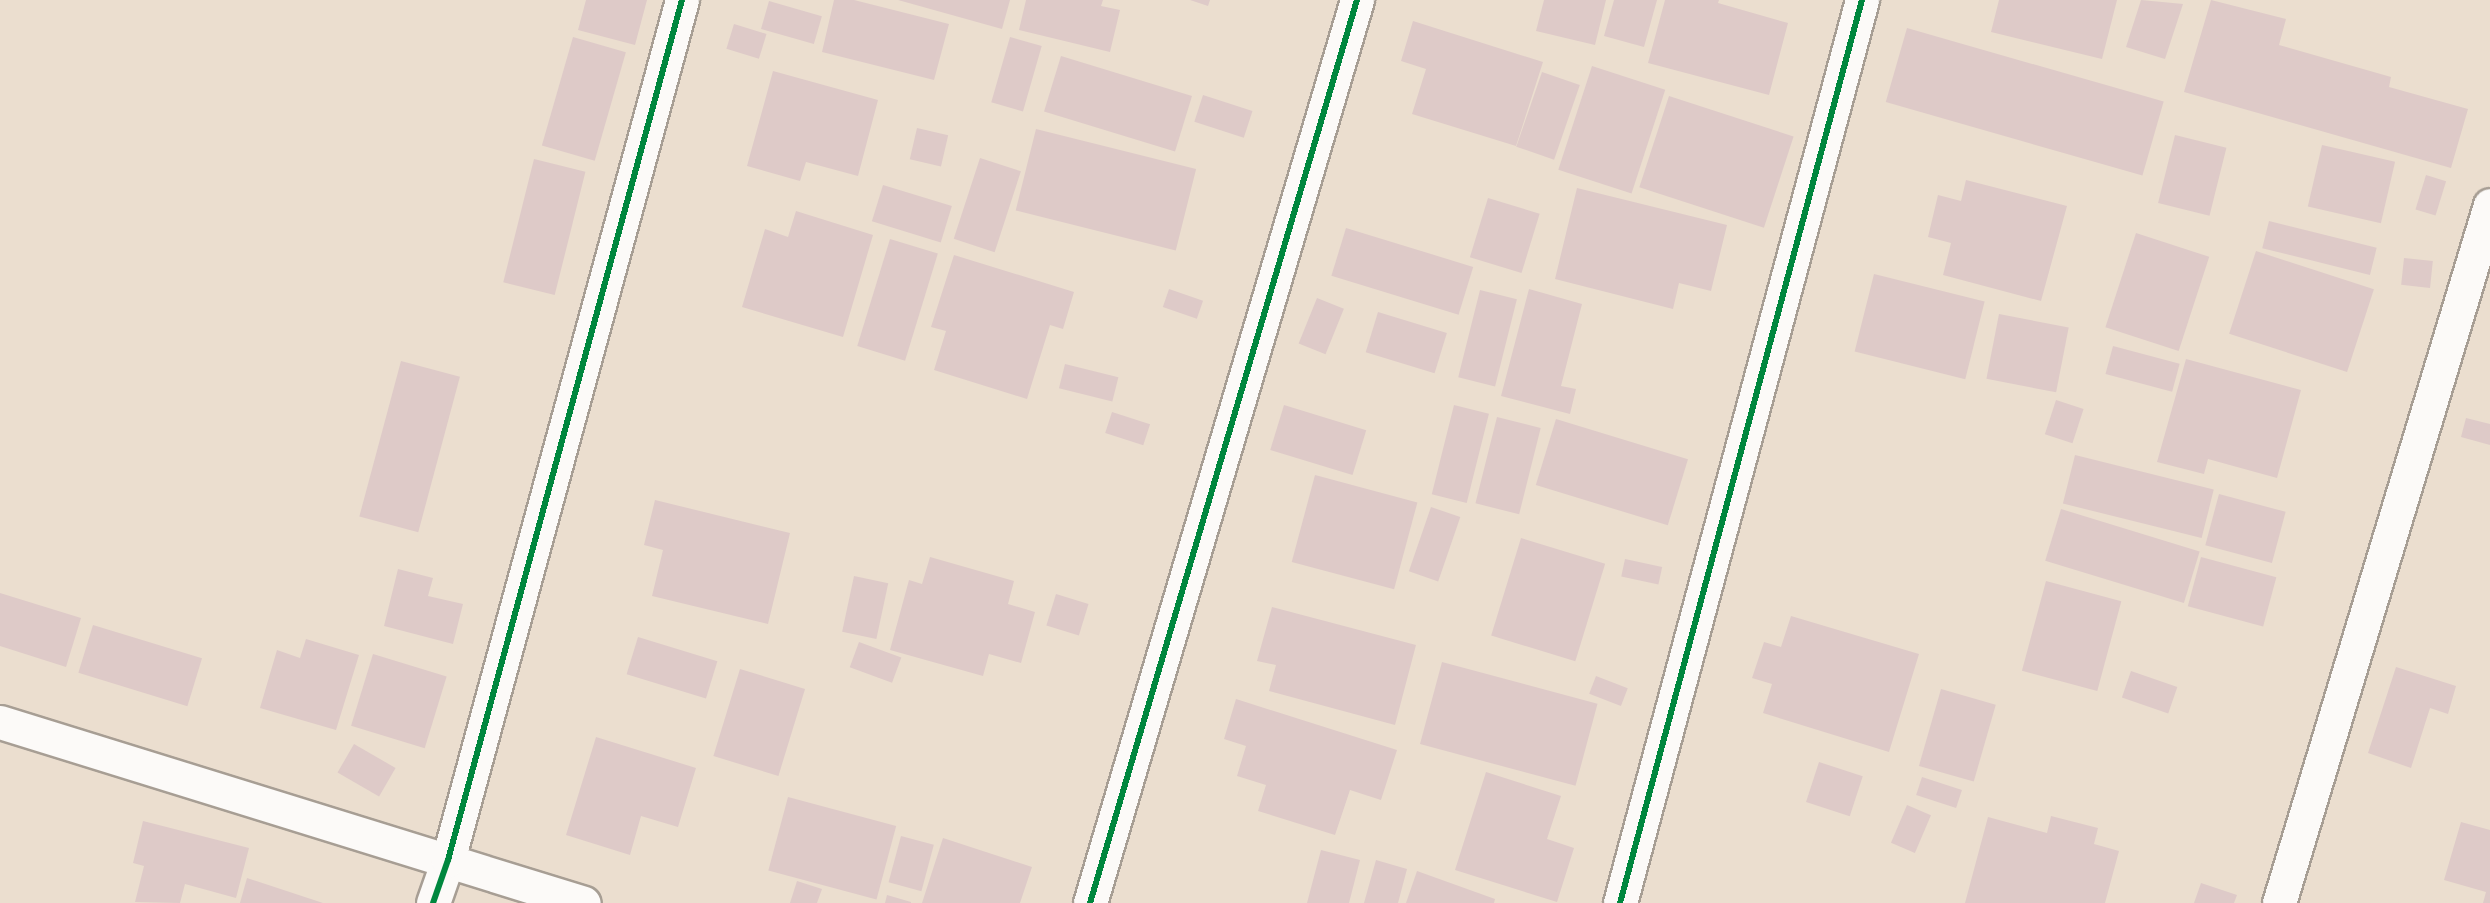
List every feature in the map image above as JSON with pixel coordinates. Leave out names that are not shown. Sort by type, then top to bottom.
[{"type":"street","points":[[433,903],[448,860],[682,0]]},
{"type":"street","points":[[1090,903],[1357,0]]},
{"type":"street","points":[[1620,903],[1862,0]]},
{"type":"street","points":[[2279,903],[2490,205]]},
{"type":"street","points":[[0,722],[584,903]]},
{"type":"building","points":[[586,0],[647,0],[635,45],[578,30]]},
{"type":"building","points":[[834,0],[854,0],[949,24],[934,80],[822,52]]},
{"type":"building","points":[[898,0],[1010,0],[1002,29]]},
{"type":"building","points":[[1026,0],[1103,0],[1101,6],[1120,10],[1110,52],[1019,30]]},
{"type":"building","points":[[1190,0],[1210,0],[1208,6]]},
{"type":"building","points":[[1544,0],[1606,0],[1595,45],[1536,31]]},
{"type":"building","points":[[1614,0],[1657,0],[1644,47],[1604,36]]},
{"type":"building","points":[[1665,0],[1719,0],[1718,3],[1788,23],[1769,95],[1648,63]]},
{"type":"building","points":[[1999,0],[2117,0],[2102,59],[1991,32]]},
{"type":"building","points":[[2141,0],[2183,4],[2165,59],[2126,47]]},
{"type":"building","points":[[2211,0],[2286,19],[2279,45],[2391,77],[2389,87],[2468,109],[2451,168],[2184,92]]},
{"type":"building","points":[[769,1],[822,16],[814,44],[761,29]]},
{"type":"building","points":[[1413,21],[1543,62],[1516,146],[1412,114],[1426,69],[1401,61]]},
{"type":"building","points":[[734,24],[767,34],[759,59],[726,49]]},
{"type":"building","points":[[1907,28],[2164,102],[2142,176],[1886,102]]},
{"type":"building","points":[[573,37],[626,52],[595,161],[542,146]]},
{"type":"building","points":[[1010,37],[1042,46],[1023,111],[991,102]]},
{"type":"building","points":[[1061,56],[1192,96],[1175,152],[1044,111]]},
{"type":"building","points":[[1592,66],[1665,90],[1632,193],[1558,170]]},
{"type":"building","points":[[773,71],[878,100],[858,176],[806,162],[800,181],[747,166]]},
{"type":"building","points":[[1542,72],[1580,85],[1554,160],[1516,147]]},
{"type":"building","points":[[1203,95],[1252,111],[1244,138],[1194,122]]},
{"type":"building","points":[[1669,96],[1794,136],[1764,228],[1639,187]]},
{"type":"building","points":[[917,128],[948,135],[941,166],[910,159]]},
{"type":"building","points":[[1036,129],[1196,169],[1176,250],[1016,211]]},
{"type":"building","points":[[2175,135],[2226,148],[2209,216],[2158,203]]},
{"type":"building","points":[[2322,145],[2395,162],[2381,223],[2308,206]]},
{"type":"building","points":[[980,158],[1021,171],[995,252],[954,239]]},
{"type":"building","points":[[534,159],[585,172],[555,295],[503,282]]},
{"type":"building","points":[[2426,175],[2446,181],[2436,216],[2415,209]]},
{"type":"building","points":[[1966,180],[2067,206],[2041,301],[1943,275],[1951,243],[1928,237],[1938,195],[1961,201]]},
{"type":"building","points":[[883,185],[952,206],[941,242],[872,221]]},
{"type":"building","points":[[1577,188],[1727,225],[1711,291],[1679,283],[1673,309],[1555,279]]},
{"type":"building","points":[[1488,198],[1540,214],[1522,273],[1470,257]]},
{"type":"building","points":[[796,211],[873,235],[843,337],[742,307],[765,229],[788,237]]},
{"type":"building","points":[[2269,221],[2377,248],[2370,275],[2262,248]]},
{"type":"building","points":[[1346,228],[1473,267],[1459,315],[1331,276]]},
{"type":"building","points":[[2136,233],[2209,257],[2179,351],[2105,327]]},
{"type":"building","points":[[890,239],[938,254],[905,361],[857,346]]},
{"type":"building","points":[[2256,251],[2374,289],[2347,372],[2229,334]]},
{"type":"building","points":[[954,255],[1074,292],[1063,329],[1050,325],[1027,399],[934,370],[946,331],[931,327]]},
{"type":"building","points":[[2404,258],[2433,261],[2430,288],[2401,285]]},
{"type":"building","points":[[1874,274],[1985,302],[1965,379],[1855,352]]},
{"type":"building","points":[[1169,289],[1203,301],[1197,319],[1163,307]]},
{"type":"building","points":[[1529,289],[1582,304],[1561,386],[1576,389],[1570,414],[1501,396]]},
{"type":"building","points":[[1480,290],[1517,299],[1495,387],[1458,377]]},
{"type":"building","points":[[1317,298],[1344,309],[1326,354],[1299,343]]},
{"type":"building","points":[[1378,312],[1447,333],[1435,373],[1366,352]]},
{"type":"building","points":[[1999,314],[2069,328],[2056,392],[1986,379]]},
{"type":"building","points":[[2113,346],[2180,364],[2172,392],[2105,374]]},
{"type":"building","points":[[2186,359],[2301,390],[2277,478],[2208,459],[2204,474],[2157,462]]},
{"type":"building","points":[[401,361],[460,377],[418,532],[359,517]]},
{"type":"building","points":[[1065,364],[1118,377],[1112,402],[1059,388]]},
{"type":"building","points":[[2056,400],[2084,409],[2072,443],[2045,434]]},
{"type":"building","points":[[1284,405],[1366,430],[1353,475],[1270,450]]},
{"type":"building","points":[[1454,405],[1489,414],[1467,503],[1432,494]]},
{"type":"building","points":[[1112,412],[1150,424],[1143,445],[1105,433]]},
{"type":"building","points":[[1497,417],[1541,428],[1519,514],[1475,503]]},
{"type":"building","points":[[2466,418],[2490,424],[2490,445],[2461,437]]},
{"type":"building","points":[[1556,419],[1688,459],[1668,525],[1536,485]]},
{"type":"building","points":[[2075,455],[2214,490],[2202,538],[2063,504]]},
{"type":"building","points":[[1315,475],[1417,502],[1394,589],[1292,562]]},
{"type":"building","points":[[2219,494],[2286,512],[2272,563],[2205,545]]},
{"type":"building","points":[[655,500],[790,533],[768,624],[652,596],[663,550],[644,545]]},
{"type":"building","points":[[1431,507],[1460,517],[1438,581],[1409,571]]},
{"type":"building","points":[[2061,509],[2200,551],[2184,603],[2045,561]]},
{"type":"building","points":[[1521,538],[1605,564],[1575,661],[1491,636]]},
{"type":"building","points":[[930,557],[1014,581],[1008,604],[1035,612],[1021,663],[989,654],[983,676],[890,650],[909,580],[922,584]]},
{"type":"building","points":[[2201,557],[2276,577],[2263,626],[2188,606]]},
{"type":"building","points":[[1625,559],[1662,567],[1658,585],[1621,577]]},
{"type":"building","points":[[398,569],[433,578],[428,596],[463,604],[453,644],[384,626]]},
{"type":"building","points":[[854,576],[888,583],[876,639],[842,632]]},
{"type":"building","points":[[2046,581],[2121,601],[2097,691],[2022,671]]},
{"type":"building","points":[[0,593],[81,618],[66,667],[0,646]]},
{"type":"building","points":[[1056,594],[1089,604],[1079,635],[1046,626]]},
{"type":"building","points":[[1272,607],[1416,645],[1395,725],[1269,691],[1276,665],[1257,661]]},
{"type":"building","points":[[1791,616],[1919,654],[1889,752],[1763,713],[1772,684],[1752,678],[1764,642],[1781,647]]},
{"type":"building","points":[[93,625],[202,658],[187,706],[78,673]]},
{"type":"building","points":[[638,637],[717,661],[706,699],[627,674]]},
{"type":"building","points":[[306,639],[359,655],[336,730],[260,708],[277,650],[300,658]]},
{"type":"building","points":[[859,642],[901,657],[892,683],[850,667]]},
{"type":"building","points":[[373,654],[447,677],[425,748],[351,726]]},
{"type":"building","points":[[1442,662],[1598,704],[1576,786],[1420,744]]},
{"type":"building","points":[[2396,667],[2456,686],[2448,714],[2430,708],[2411,768],[2368,753]]},
{"type":"building","points":[[740,669],[805,689],[778,776],[713,756]]},
{"type":"building","points":[[2131,671],[2177,687],[2168,713],[2122,697]]},
{"type":"building","points":[[1596,676],[1628,688],[1621,706],[1589,694]]},
{"type":"building","points":[[1941,689],[1996,705],[1974,782],[1919,766]]},
{"type":"building","points":[[1236,699],[1397,750],[1381,800],[1350,790],[1335,835],[1258,811],[1266,785],[1237,776],[1246,746],[1224,739]]},
{"type":"building","points":[[596,737],[696,768],[678,827],[641,816],[630,855],[566,835]]},
{"type":"building","points":[[354,744],[396,768],[379,797],[338,773]]},
{"type":"building","points":[[1819,762],[1863,776],[1850,816],[1806,802]]},
{"type":"building","points":[[1486,772],[1561,796],[1547,839],[1574,848],[1557,902],[1455,870]]},
{"type":"building","points":[[1922,777],[1962,790],[1956,808],[1916,795]]},
{"type":"building","points":[[788,797],[896,826],[877,899],[768,870]]},
{"type":"building","points":[[1907,805],[1931,815],[1915,853],[1891,843]]},
{"type":"building","points":[[2051,816],[2098,828],[2094,844],[2119,851],[2105,903],[1965,903],[1988,817],[2047,833]]},
{"type":"building","points":[[143,821],[249,848],[236,898],[185,884],[180,903],[135,902],[144,866],[133,863]]},
{"type":"building","points":[[2461,822],[2490,830],[2490,903],[2483,903],[2486,892],[2444,880]]},
{"type":"building","points":[[901,836],[934,845],[921,891],[889,882]]},
{"type":"building","points":[[943,838],[1032,867],[1020,903],[922,903]]},
{"type":"building","points":[[1321,850],[1360,860],[1349,903],[1307,903]]},
{"type":"building","points":[[1376,860],[1407,869],[1398,903],[1364,903]]},
{"type":"building","points":[[1417,871],[1495,899],[1494,903],[1406,903]]},
{"type":"building","points":[[247,878],[323,903],[240,903]]},
{"type":"building","points":[[797,881],[822,889],[817,903],[790,903]]},
{"type":"building","points":[[2201,883],[2237,895],[2234,903],[2194,903]]},
{"type":"building","points":[[887,895],[911,902],[911,903],[885,903]]},
{"type":"cycle path","points":[[433,903],[448,860],[682,0]]},
{"type":"cycle path","points":[[1090,903],[1357,0]]},
{"type":"cycle path","points":[[1620,903],[1862,0]]}]
